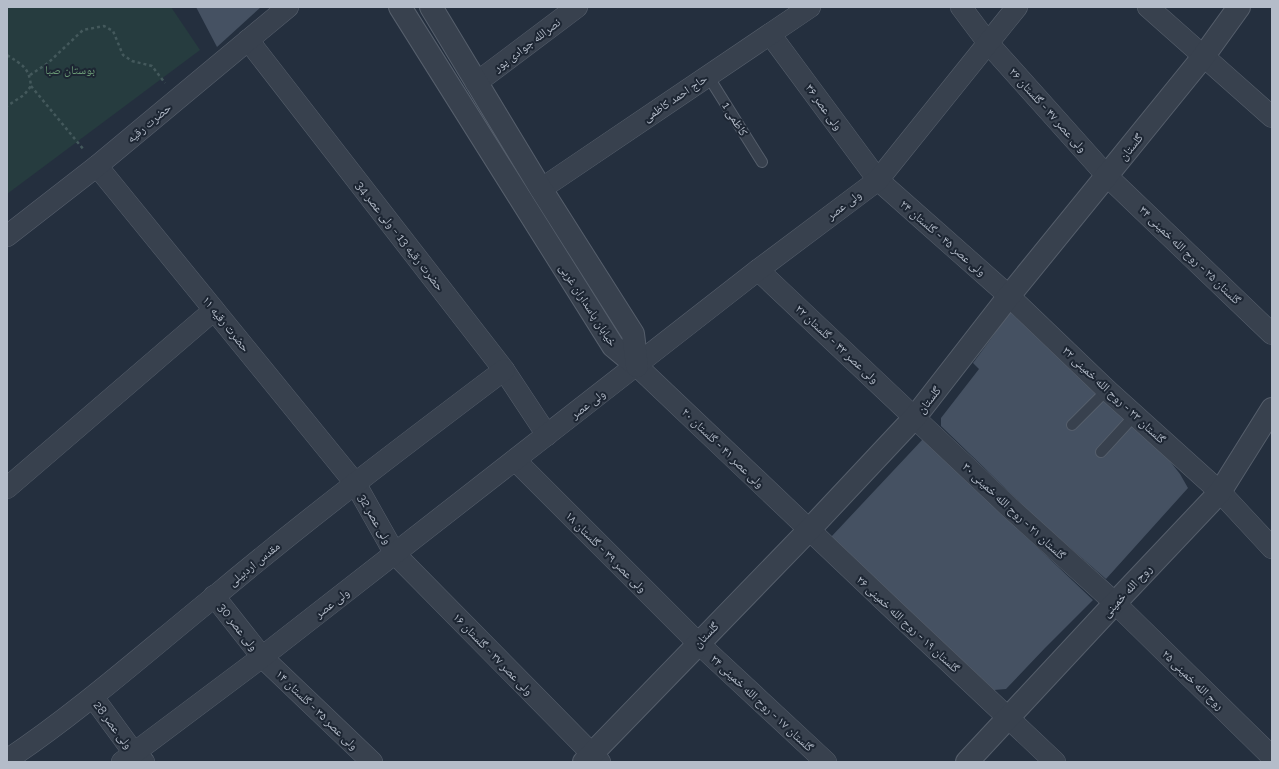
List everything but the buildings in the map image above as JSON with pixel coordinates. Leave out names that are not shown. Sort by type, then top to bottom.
[{"type":"street","name":"حضرت رقیه","points":[[7,236],[97,166],[288,7]]},
{"type":"street","name":"خیابان پاسداران غربی","points":[[400,7],[613,346],[637,366]]},
{"type":"street","name":"خیابان پاسداران غربی","points":[[431,7],[540,189],[633,334],[637,366]]},
{"type":"street","name":"نصرالله جوادی پور","points":[[476,83],[577,7]]},
{"type":"street","name":"حاج احمد کاظمی","points":[[540,189],[810,7]]},
{"type":"street","name":"ولی عصر ۴۷ - گلستان ۲۶","points":[[961,7],[988,43],[1107,176]]},
{"type":"street","name":"ولی عصر","points":[[133,759],[758,270],[878,180],[1017,7]]},
{"type":"street","points":[[1148,7],[1272,117]]},
{"type":"street","name":"گلستان","points":[[592,759],[698,643],[809,530],[915,417],[1009,296],[1203,57],[1238,7]]},
{"type":"street","name":"ولی عصر ۳۶","points":[[770,34],[878,180]]},
{"type":"street","name":"حضرت رقیه 13 - ولی عصر 34","points":[[248,40],[504,370],[547,434]]},
{"type":"street","name":"حضرت رقیه ۱۱","points":[[97,166],[355,483]]},
{"type":"street","name":"گلستان ۲۵ - روح الله خمینی ۳۴","points":[[1107,176],[1272,334]]},
{"type":"street","name":"ولی عصر ۴۵ - گلستان ۲۴","points":[[878,180],[1009,296]]},
{"type":"street","name":"ولی عصر ۴۳ - گلستان ۲۲","points":[[758,270],[915,417]]},
{"type":"street","name":"گلستان ۲۳ - روح الله خمینی ۳۲","points":[[1009,296],[1107,390],[1220,492],[1272,548]]},
{"type":"street","points":[[7,488],[214,310]]},
{"type":"street","name":"ولی عصر ۴۱ - گلستان ۲۰","points":[[637,366],[809,530]]},
{"type":"street","name":"مقدس اردبیلی","points":[[9,754],[93,697],[214,596],[355,483],[504,370]]},
{"type":"street","name":"روح الله خمینی","points":[[967,762],[1220,492],[1272,409]]},
{"type":"street","name":"گلستان ۲۱ - روح الله خمینی ۳۰","points":[[915,417],[1008,506],[1115,603]]},
{"type":"street","name":"ولی عصر ۳۹ - گلستان ۱۸","points":[[515,460],[698,643]]},
{"type":"street","name":"ولی عصر 32","points":[[355,483],[395,554]]},
{"type":"street","name":"گلستان ۱۹ - روح الله خمینی ۲۶","points":[[809,530],[1056,762]]},
{"type":"street","name":"ولی عصر ۳۷ - گلستان ۱۶","points":[[395,554],[592,759]]},
{"type":"street","name":"ولی عصر 30","points":[[214,596],[262,657]]},
{"type":"street","name":"روح الله خمینی ۲۵","points":[[1115,603],[1272,757]]},
{"type":"street","name":"گلستان ۱۷ - روح الله خمینی ۲۴","points":[[698,643],[826,762]]},
{"type":"street","name":"ولی عصر ۳۵ - گلستان ۱۴","points":[[262,657],[372,762]]},
{"type":"street","name":"ولی عصر 28","points":[[93,697],[133,759]]},
{"type":"lane","name":"کاظمی 1","points":[[708,76],[762,162]]},
{"type":"lane","points":[[1072,426],[1107,390]]},
{"type":"lane","points":[[1101,452],[1135,415]]},
{"type":"path","points":[[30,75],[48,63],[83,30],[104,26],[113,32],[123,55],[132,61],[152,66],[178,98]]},
{"type":"path","points":[[7,55],[26,69],[30,75],[31,86],[97,166]]},
{"type":"path","points":[[7,106],[24,95],[31,86]]},
{"type":"green space","name":"بوستان صبا","points":[[7,7],[171,7],[200,50],[7,194]]}]
